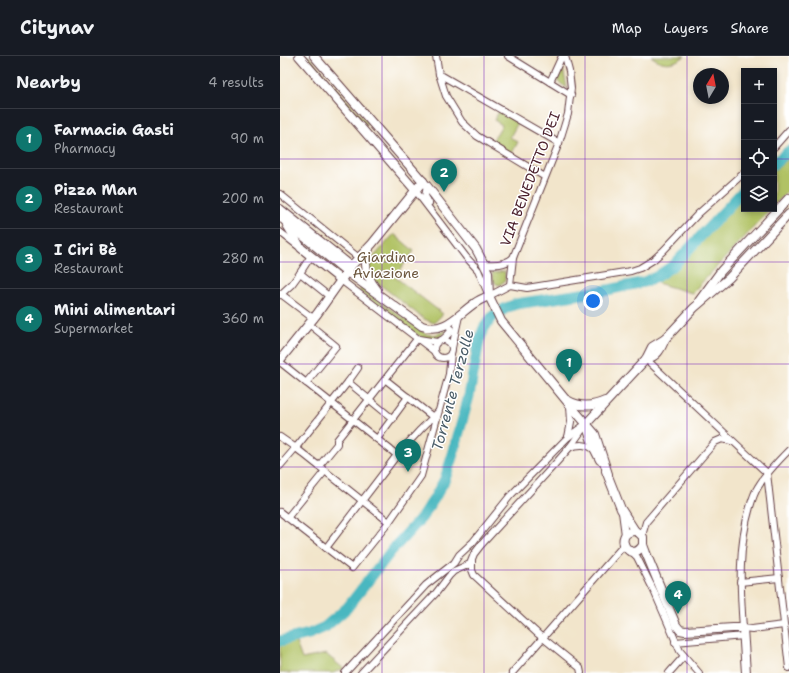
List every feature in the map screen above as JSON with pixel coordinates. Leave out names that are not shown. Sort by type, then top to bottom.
[{"type":"main road","points":[[299,56],[415,190]]},
{"type":"main road","points":[[314,56],[425,184],[464,232],[484,262],[489,276],[489,296],[501,321],[595,434],[621,509],[643,540],[643,545],[674,623],[682,631],[692,632],[733,628],[743,632],[746,673]]},
{"type":"main road","points":[[280,361],[330,297],[349,269],[372,244],[415,190],[425,184]]},
{"type":"main road","points":[[694,308],[721,271],[789,198]]},
{"type":"main road","points":[[280,209],[349,269]]},
{"type":"main road","points":[[586,424],[646,360],[652,347],[665,339],[694,308],[729,278],[789,214]]},
{"type":"main road","points":[[282,218],[426,328],[440,328],[474,304],[489,296]]},
{"type":"main road","points":[[282,218],[301,248],[341,280]]},
{"type":"main road","points":[[372,244],[367,253],[365,262],[367,274],[375,288],[394,305]]},
{"type":"main road","points":[[563,397],[575,404],[585,406],[608,400]]},
{"type":"main road","points":[[586,424],[595,450],[608,474]]},
{"type":"main road","points":[[638,534],[631,531],[625,535],[624,545],[627,550],[631,551],[638,550],[643,545]]},
{"type":"street","points":[[436,56],[439,74],[449,103],[465,126],[477,136],[545,177]]},
{"type":"street","points":[[508,56],[571,95]]},
{"type":"street","points":[[550,82],[564,56]]},
{"type":"street","name":"VIA BENEDETTO DEI","points":[[510,285],[512,260],[559,142],[568,114],[571,95],[569,71],[564,56]]},
{"type":"street","points":[[320,81],[329,74]]},
{"type":"street","points":[[439,74],[559,142]]},
{"type":"street","points":[[364,130],[372,123]]},
{"type":"street","points":[[777,144],[789,130]]},
{"type":"street","points":[[415,190],[480,274],[489,296],[510,285],[527,288],[636,270],[653,260],[698,214],[741,176]]},
{"type":"street","points":[[280,194],[359,258]]},
{"type":"street","points":[[280,232],[301,248]]},
{"type":"street","points":[[306,383],[336,346],[288,299],[280,294],[292,284],[311,256]]},
{"type":"street","points":[[484,262],[496,264],[505,263],[512,260]]},
{"type":"street","points":[[300,273],[330,297]]},
{"type":"street","points":[[341,280],[434,351],[436,355],[441,358],[447,357],[452,350]]},
{"type":"street","points":[[280,512],[352,568],[389,522],[421,476],[449,374],[459,316]]},
{"type":"street","points":[[434,351],[434,346],[450,334],[451,328],[447,324]]},
{"type":"street","points":[[417,339],[449,342],[452,350]]},
{"type":"street","points":[[319,466],[337,444],[337,440],[417,339]]},
{"type":"street","points":[[646,360],[768,473],[789,668]]},
{"type":"street","points":[[280,361],[397,455]]},
{"type":"street","points":[[280,466],[296,448],[358,368]]},
{"type":"street","points":[[386,380],[433,417]]},
{"type":"street","points":[[348,382],[393,419]]},
{"type":"street","points":[[377,439],[408,398]]},
{"type":"street","points":[[568,437],[571,422],[570,405]]},
{"type":"street","points":[[326,548],[397,455],[438,412]]},
{"type":"street","points":[[345,673],[426,585],[451,566],[460,554],[473,542],[504,502],[568,437],[586,424]]},
{"type":"street","points":[[361,673],[436,593],[454,571],[469,565],[481,545],[570,447],[586,424]]},
{"type":"street","points":[[280,437],[389,522]]},
{"type":"street","points":[[638,534],[646,522],[715,442],[725,438],[735,443]]},
{"type":"street","points":[[570,447],[585,445],[595,450]]},
{"type":"street","points":[[743,632],[740,582],[742,543],[747,517],[756,489],[789,450]]},
{"type":"street","points":[[287,518],[325,471]]},
{"type":"street","points":[[756,489],[766,489],[770,494]]},
{"type":"street","points":[[621,509],[625,535]]},
{"type":"street","points":[[512,673],[624,545]]},
{"type":"street","points":[[631,551],[637,557],[654,591],[675,642],[684,656],[700,673]]},
{"type":"street","points":[[460,554],[469,553],[472,559],[472,570],[474,575],[543,638],[580,668],[581,673]]},
{"type":"street","points":[[460,554],[458,562],[465,566]]},
{"type":"street","points":[[740,582],[779,578]]},
{"type":"street","points":[[675,642],[784,625]]},
{"type":"street","points":[[675,642],[682,631]]},
{"type":"street","points":[[670,673],[684,656]]},
{"type":"green space","points":[[304,56],[308,56],[325,75],[322,77]]},
{"type":"green space","points":[[651,56],[685,56],[681,59],[668,63],[659,61]]},
{"type":"green space","points":[[563,69],[567,87],[567,88],[557,81]]},
{"type":"green space","points":[[330,81],[368,124],[366,125],[328,83]]},
{"type":"green space","points":[[500,110],[519,121],[510,137],[518,142],[511,155],[491,143],[502,125],[494,120]]},
{"type":"green space","points":[[789,158],[789,190],[777,202],[777,176],[777,168]]},
{"type":"green space","points":[[741,200],[741,212],[768,212],[692,293],[657,283]]},
{"type":"green space","name":"Giardino Aviazione","points":[[394,234],[414,251],[395,277],[443,314],[434,323],[424,319],[374,280],[368,265]]},
{"type":"green space","points":[[505,271],[505,281],[499,285],[494,280],[492,273]]},
{"type":"green space","points":[[361,288],[426,334],[434,335],[448,330],[442,335],[431,339],[419,336],[359,291]]},
{"type":"green space","points":[[295,640],[302,659],[326,654],[344,669],[333,673],[280,673],[280,643]]},
{"type":"waterway","name":"Torrente Terzolle","points":[[777,161],[789,151]]},
{"type":"waterway","name":"Torrente Terzolle","points":[[280,641],[309,634],[325,627],[347,608],[392,550],[422,517],[434,499],[445,479],[453,454],[469,396],[479,341],[484,328],[493,316],[516,304],[608,290],[644,282],[656,277],[674,265],[741,193]]},
{"type":"place","name":"Pizza Man","points":[[444,192]]},
{"type":"place","name":"Farmacia Gasti","points":[[569,382]]},
{"type":"place","name":"I Ciri Bè","points":[[408,472]]},
{"type":"place","name":"Mini alimentari","points":[[678,614]]}]
